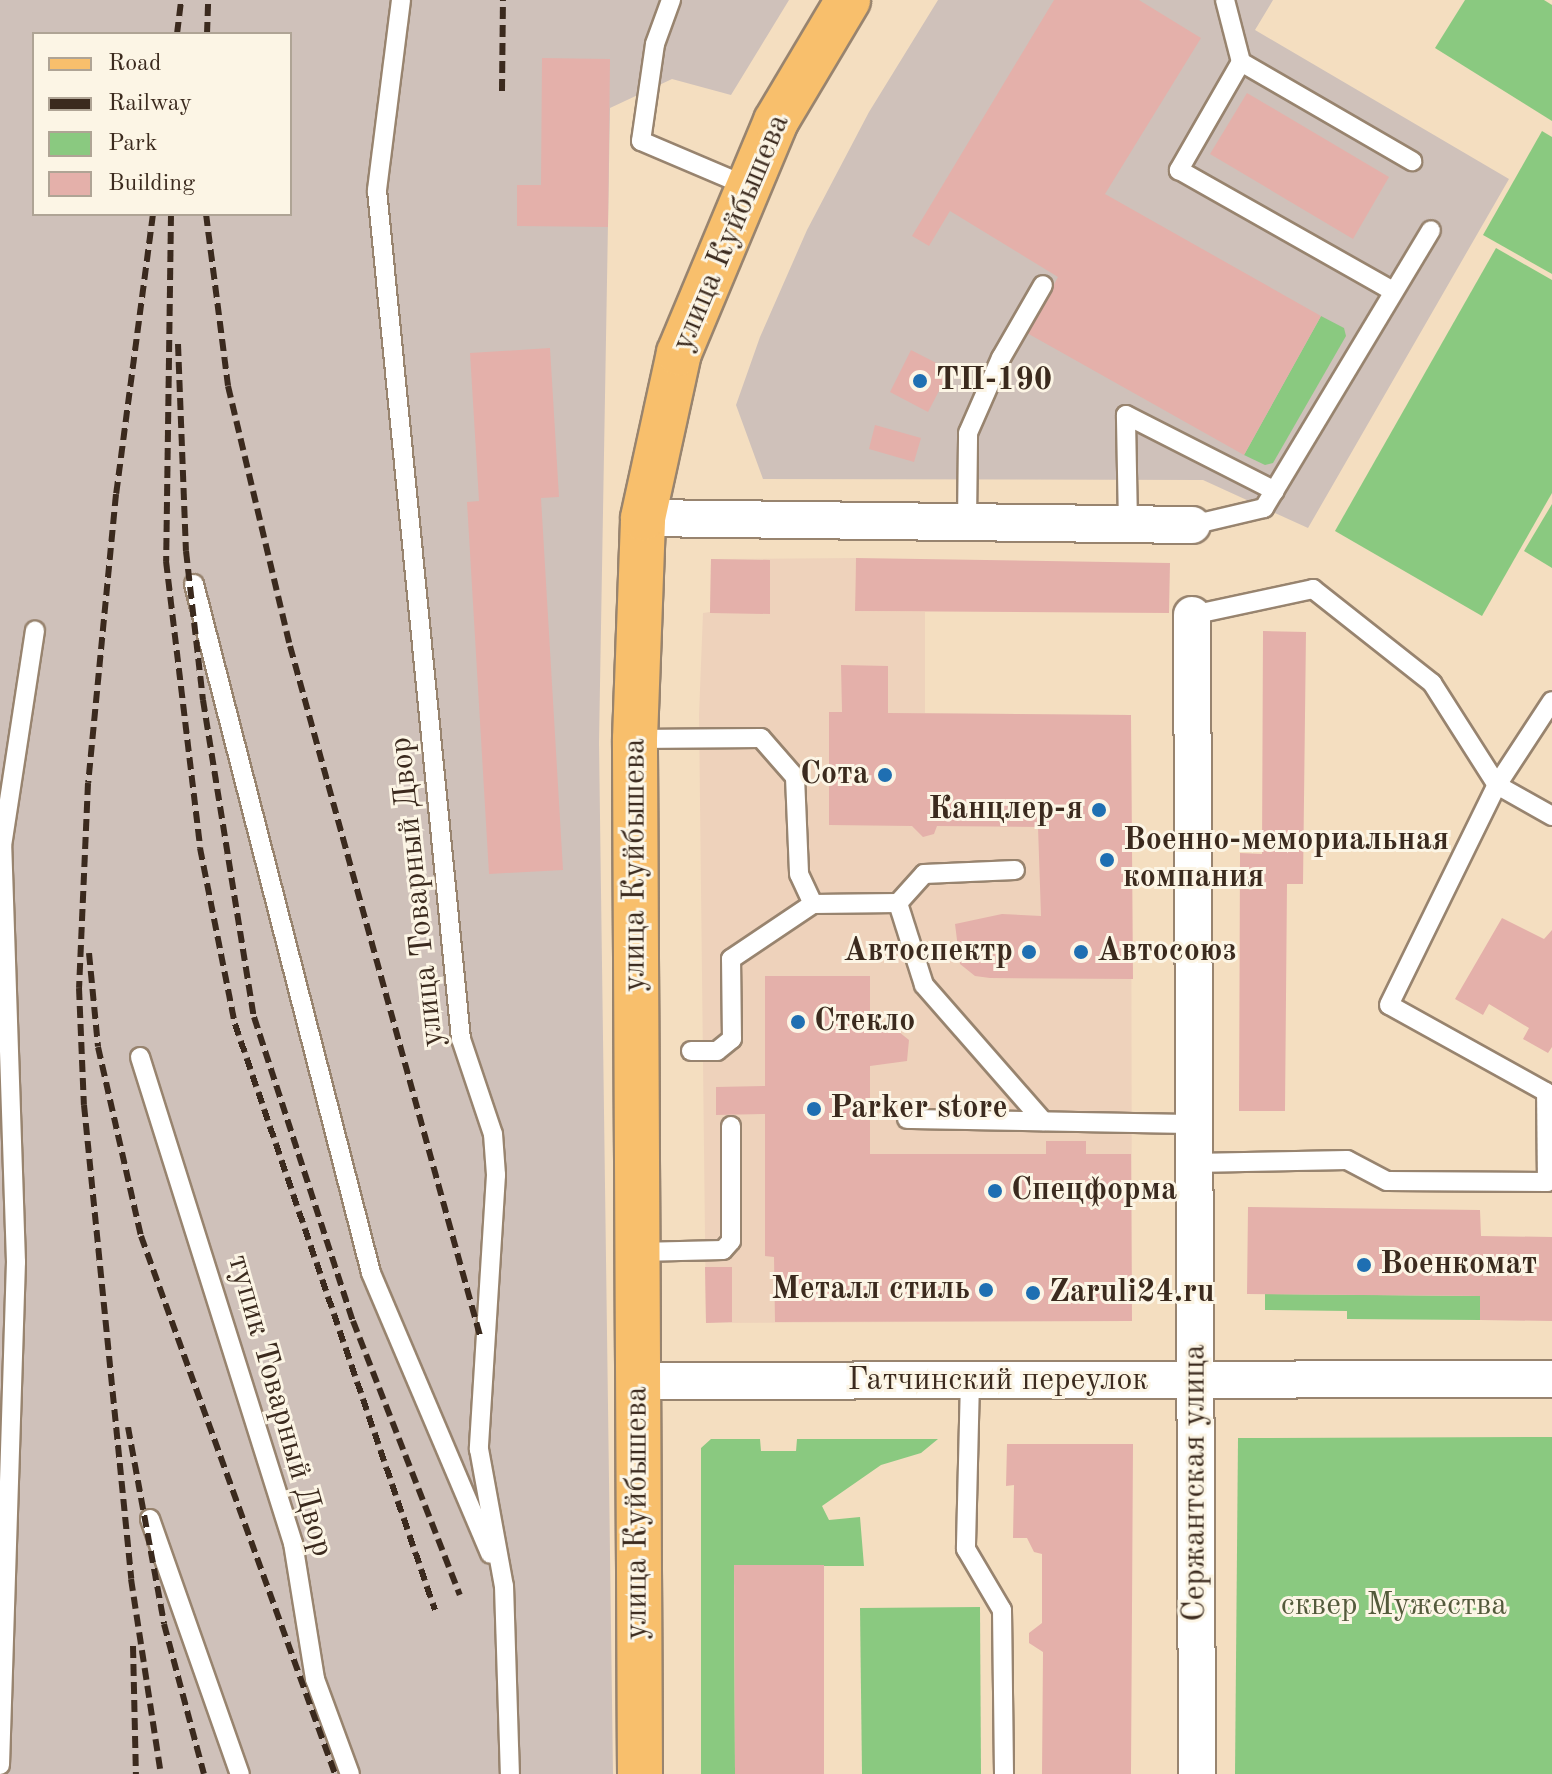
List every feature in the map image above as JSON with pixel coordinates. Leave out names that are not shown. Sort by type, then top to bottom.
[{"type":"main road","name":"улица Куйбышева","points":[[640,1774],[635,1252],[635,739],[643,518],[679,353],[776,121],[848,0]]},
{"type":"street","points":[[643,518],[1192,525]]},
{"type":"street","name":"Сержантская улица","points":[[1192,615],[1197,1774]]},
{"type":"street","name":"Гатчинский переулок","points":[[637,1381],[1552,1379]]},
{"type":"lane","name":"улица Товарный Двор","points":[[401,0],[377,190],[461,1039],[493,1134],[496,1175],[479,1449],[504,1586],[510,1774]]},
{"type":"lane","points":[[671,0],[655,44],[641,141],[747,186]]},
{"type":"lane","points":[[1225,0],[1241,62],[1179,170],[1393,291]]},
{"type":"lane","points":[[1241,62],[1412,161]]},
{"type":"lane","points":[[1192,525],[1264,508],[1431,230]]},
{"type":"lane","points":[[967,521],[968,433],[1001,358],[1043,285]]},
{"type":"lane","points":[[1128,524],[1126,415],[1275,491]]},
{"type":"lane","points":[[194,584],[371,1273],[504,1586]]},
{"type":"lane","points":[[1192,615],[1313,589],[1432,683],[1497,785],[1552,816]]},
{"type":"lane","points":[[0,1765],[6,1710],[16,1262],[2,846],[35,631]]},
{"type":"lane","points":[[1194,1163],[1347,1160],[1387,1181],[1547,1182],[1549,1092],[1389,1005],[1497,785],[1552,701]]},
{"type":"lane","points":[[635,739],[761,738],[795,777],[799,874],[813,904]]},
{"type":"lane","points":[[691,1051],[717,1051],[732,1039],[731,959],[813,904],[898,903],[924,874],[1015,870]]},
{"type":"lane","points":[[898,903],[924,985],[1043,1121]]},
{"type":"lane","name":"тупик Товарный Двор","points":[[140,1057],[293,1543],[315,1679],[350,1774]]},
{"type":"lane","points":[[907,1119],[1194,1124]]},
{"type":"lane","points":[[635,1252],[723,1250],[731,1241],[731,1126]]},
{"type":"lane","points":[[970,1381],[966,1549],[1002,1610],[1004,1774]]},
{"type":"lane","points":[[150,1519],[240,1774]]},
{"type":"shaded area","points":[[0,0],[789,0],[731,95],[672,79],[610,108],[599,743],[613,1774],[0,1774]]},
{"type":"shaded area","points":[[938,0],[1273,0],[1255,30],[1509,179],[1308,528],[1203,480],[763,479],[736,405],[760,337],[807,230],[869,112]]},
{"type":"shaded area","points":[[856,558],[855,611],[925,612],[925,713],[1131,715],[1132,1321],[706,1323],[699,715],[703,613],[710,612],[711,559]]},
{"type":"green space","points":[[1465,0],[1544,0],[1552,5],[1552,121],[1435,48]]},
{"type":"green space","points":[[1542,131],[1552,137],[1552,274],[1483,235]]},
{"type":"green space","points":[[1496,248],[1552,280],[1552,493],[1482,616],[1335,531]]},
{"type":"green space","points":[[1321,316],[1344,328],[1346,336],[1273,463],[1265,465],[1244,455]]},
{"type":"green space","points":[[1552,504],[1552,568],[1524,551]]},
{"type":"green space","points":[[1265,1294],[1480,1296],[1480,1320],[1347,1319],[1347,1311],[1265,1310]]},
{"type":"green space","name":"сквер Мужества","points":[[1552,1437],[1552,1774],[1235,1774],[1238,1438]]},
{"type":"green space","points":[[711,1439],[760,1439],[761,1451],[796,1451],[797,1439],[938,1439],[921,1453],[881,1465],[822,1506],[829,1520],[860,1517],[864,1566],[734,1566],[735,1774],[701,1774],[701,1448]]},
{"type":"green space","points":[[980,1607],[981,1774],[862,1774],[860,1608]]},
{"type":"building","points":[[1054,0],[1139,0],[1201,38],[1105,194],[1321,316],[1244,455],[1027,333],[1058,277],[950,211],[929,246],[912,236]]},
{"type":"building","points":[[542,58],[610,59],[608,227],[517,226],[517,185],[541,185]]},
{"type":"building","points":[[1247,93],[1389,177],[1353,239],[1210,154]]},
{"type":"building","points":[[550,348],[559,497],[541,498],[563,870],[489,874],[467,502],[479,501],[470,353]]},
{"type":"building","name":"ТП-190","points":[[911,350],[950,370],[928,412],[890,392]]},
{"type":"building","points":[[875,425],[921,438],[914,462],[869,449]]},
{"type":"building","points":[[856,558],[1170,563],[1169,613],[855,611]]},
{"type":"building","points":[[711,559],[770,560],[770,614],[710,613]]},
{"type":"building","points":[[1263,631],[1306,632],[1303,884],[1287,884],[1285,1111],[1239,1111],[1240,853],[1262,854]]},
{"type":"building","points":[[841,665],[888,666],[888,713],[1131,715],[1133,979],[990,978],[975,976],[960,964],[955,924],[1002,914],[1041,916],[1038,827],[937,826],[934,834],[923,837],[912,826],[829,825],[829,712],[842,712]]},
{"type":"building","points":[[1502,918],[1544,939],[1552,930],[1552,1047],[1548,1053],[1523,1039],[1529,1028],[1489,1004],[1483,1015],[1455,999]]},
{"type":"building","points":[[765,976],[870,976],[870,1032],[899,1032],[909,1040],[907,1061],[870,1066],[870,1154],[1046,1154],[1046,1141],[1086,1141],[1086,1154],[1131,1154],[1132,1321],[775,1322],[774,1257],[765,1256],[765,1114],[716,1115],[716,1087],[765,1086]]},
{"type":"building","name":"Военкомат","points":[[1248,1207],[1480,1210],[1481,1236],[1552,1237],[1552,1321],[1480,1320],[1480,1296],[1247,1294]]},
{"type":"building","points":[[705,1267],[732,1267],[732,1322],[706,1323]]},
{"type":"building","points":[[1007,1444],[1133,1444],[1131,1774],[1042,1774],[1043,1652],[1029,1643],[1029,1633],[1042,1623],[1042,1554],[1034,1552],[1027,1538],[1013,1538],[1014,1485],[1006,1486]]},
{"type":"building","points":[[734,1565],[824,1565],[824,1774],[735,1774]]},
{"type":"railway","points":[[177,32],[181,0]]},
{"type":"railway","points":[[207,32],[208,0]]},
{"type":"railway","points":[[502,91],[503,0]]},
{"type":"railway","points":[[153,216],[116,494],[88,783],[79,988],[84,1105],[131,1579],[161,1774]]},
{"type":"railway","points":[[171,216],[166,561],[200,848],[235,1024],[435,1610]]},
{"type":"railway","points":[[206,216],[228,386],[290,646],[480,1336]]},
{"type":"railway","points":[[178,344],[186,551],[203,700],[254,1017],[353,1321],[460,1595]]},
{"type":"railway","points":[[89,953],[98,1047],[141,1236],[335,1774]]},
{"type":"railway","points":[[128,1427],[164,1624],[204,1774]]},
{"type":"railway","points":[[133,1646],[136,1774]]},
{"type":"place","name":"ТП-190","points":[[920,381]]},
{"type":"place","name":"Сота","points":[[885,775]]},
{"type":"place","name":"Канцлер-я","points":[[1099,810]]},
{"type":"place","name":"Военно-мемориальная компания","points":[[1107,860]]},
{"type":"place","name":"Автоспектр","points":[[1029,952]]},
{"type":"place","name":"Автосоюз","points":[[1081,952]]},
{"type":"place","name":"Стекло","points":[[798,1022]]},
{"type":"place","name":"Parker store","points":[[814,1109]]},
{"type":"place","name":"Спецформа","points":[[995,1191]]},
{"type":"place","name":"Военкомат","points":[[1364,1265]]},
{"type":"place","name":"Металл стиль","points":[[986,1290]]},
{"type":"place","name":"Zaruli24.ru","points":[[1033,1293]]}]
